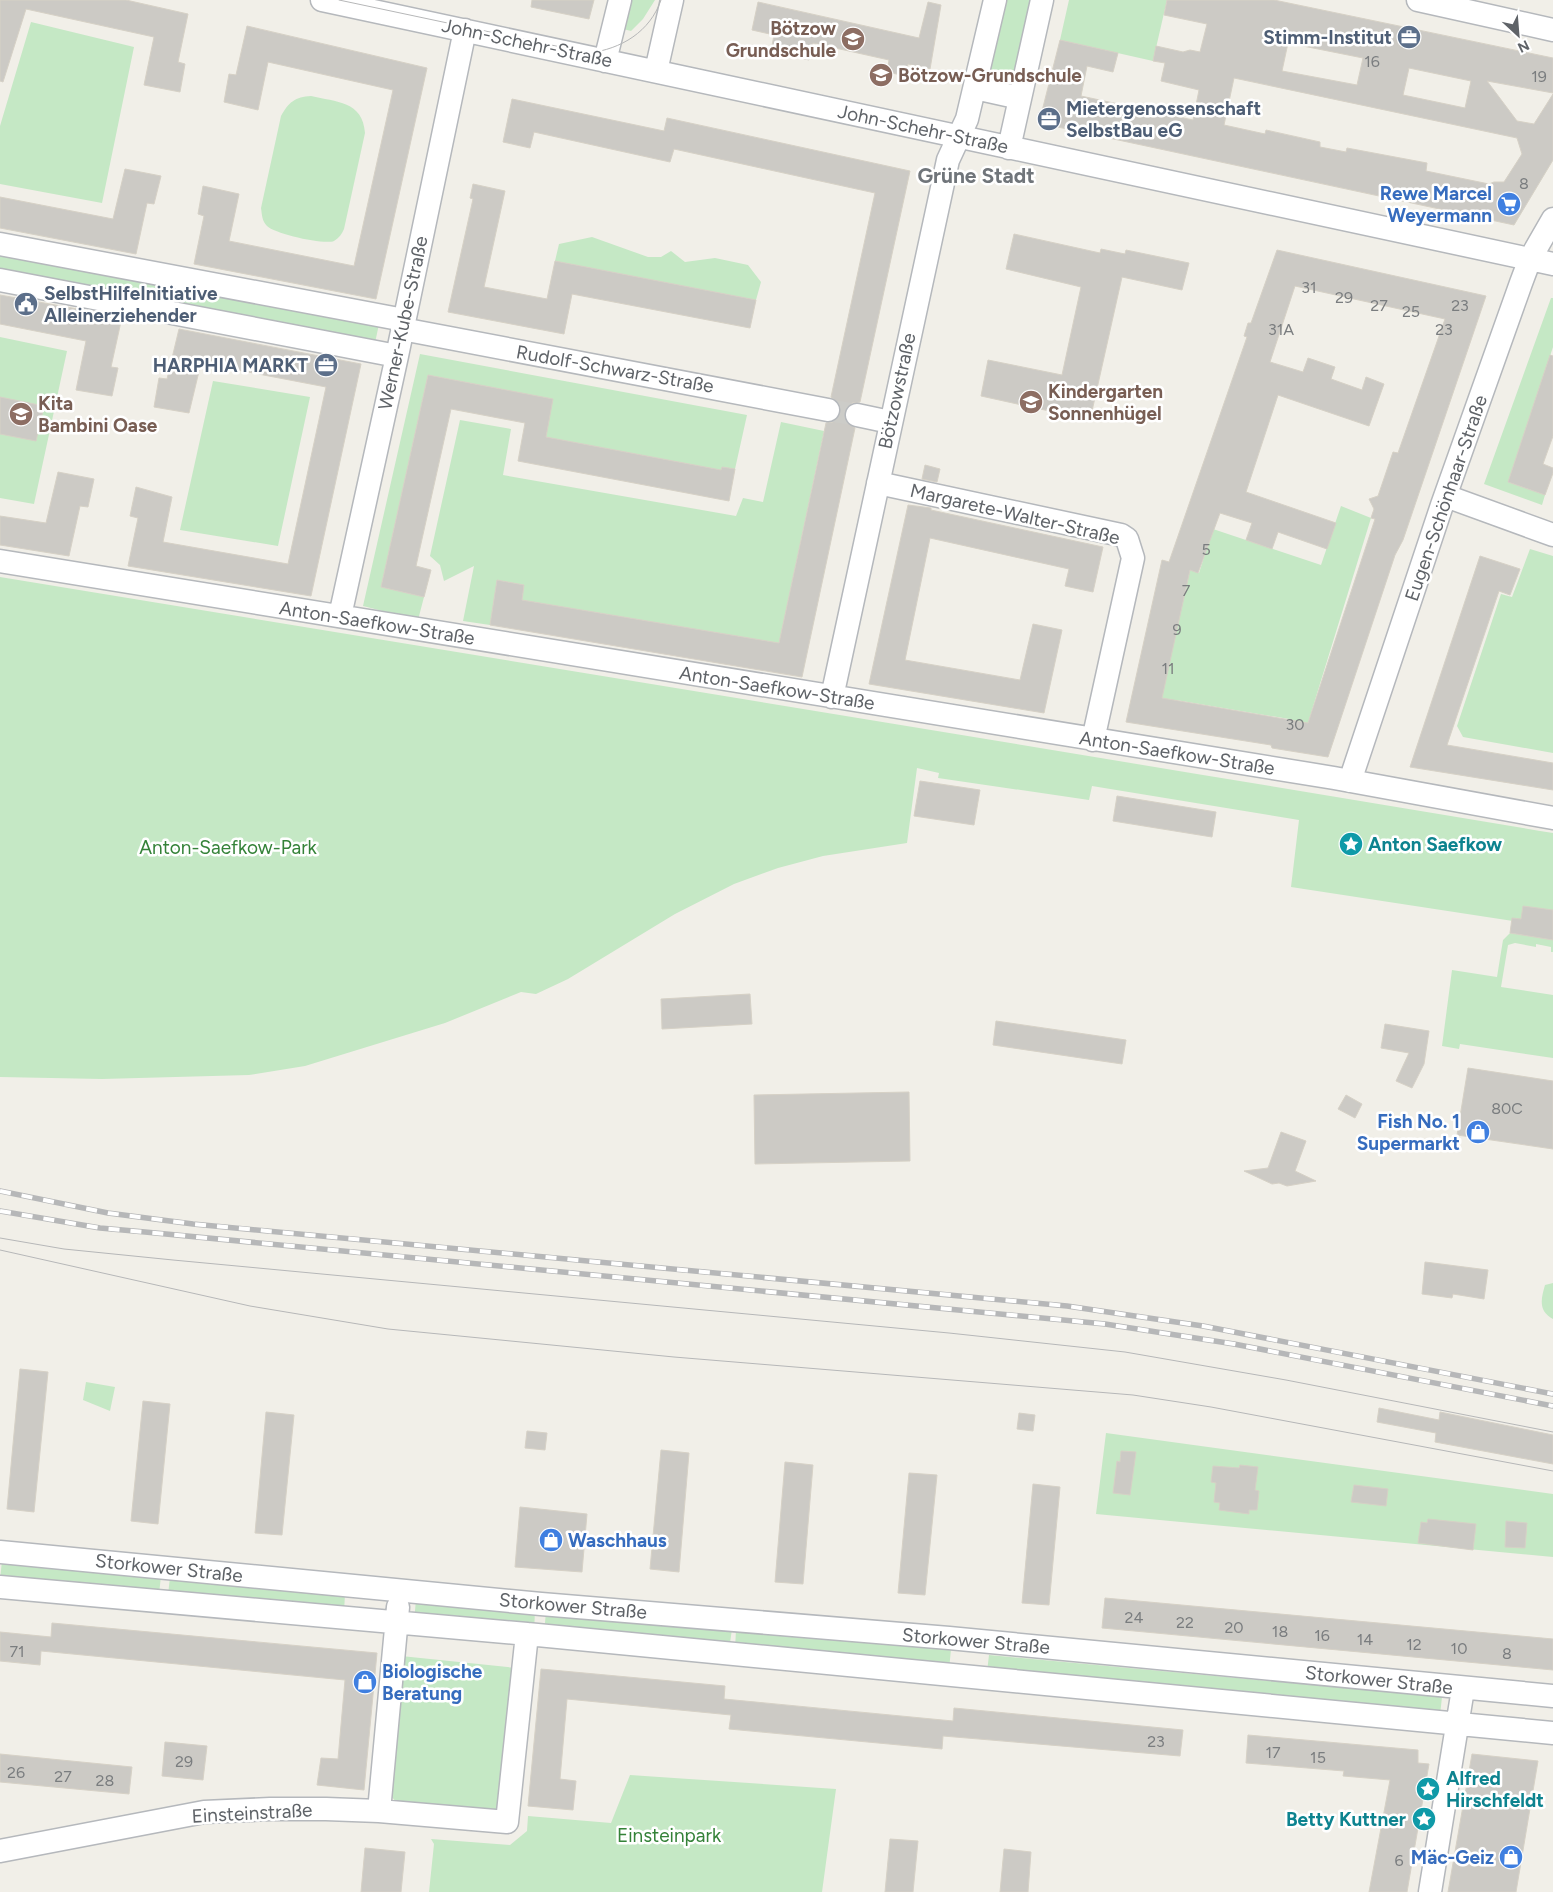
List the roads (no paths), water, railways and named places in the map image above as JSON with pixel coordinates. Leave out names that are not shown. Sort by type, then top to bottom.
[{"type":"street","name":"John-Schehr-Straße","points":[[322,0],[656,71],[957,138],[1553,264]]},
{"type":"street","points":[[605,61],[620,0]]},
{"type":"street","points":[[656,71],[672,0]]},
{"type":"street","name":"Bötzowstraße","points":[[832,697],[948,160],[967,120],[995,0]]},
{"type":"street","points":[[1010,148],[1042,0]]},
{"type":"street","points":[[1418,0],[1553,30]]},
{"type":"street","name":"Werner-Kube-Straße","points":[[340,616],[397,356],[464,30]]},
{"type":"street","points":[[975,88],[1020,98]]},
{"type":"street","name":"Eugen-Schönhaar-Straße","points":[[1350,782],[1446,496],[1530,259],[1553,219]]},
{"type":"street","name":"Rudolf-Schwarz-Straße","points":[[0,244],[828,410]]},
{"type":"street","points":[[0,280],[397,356]]},
{"type":"street","points":[[857,416],[890,422]]},
{"type":"street","name":"Margarete-Walter-Straße","points":[[878,483],[1121,535],[1127,540],[1133,558],[1093,740]]},
{"type":"street","points":[[1446,496],[1553,535]]},
{"type":"street","name":"Anton-Saefkow-Straße","points":[[0,561],[1350,782],[1553,818]]},
{"type":"street","name":"Storkower Straße","points":[[0,1552],[398,1591],[956,1638],[1463,1689],[1553,1696]]},
{"type":"street","name":"Storkower Straße","points":[[0,1587],[527,1634],[1553,1733]]},
{"type":"street","points":[[379,1811],[397,1622],[398,1591]]},
{"type":"street","name":"Storkower Straße","points":[[508,1822],[527,1634]]},
{"type":"street","points":[[1430,1892],[1463,1689]]},
{"type":"street","name":"Einsteinstraße","points":[[0,1851],[204,1812],[270,1809],[379,1811],[508,1822]]},
{"type":"tunnel","points":[[828,410],[857,415]]},
{"type":"tram line","points":[[339,0],[589,53],[612,48],[633,37],[650,21],[661,0]]},
{"type":"tram line","points":[[0,1238],[64,1249],[949,1333],[1125,1352],[1286,1380],[1553,1432]]},
{"type":"tram line","points":[[0,1250],[250,1306],[388,1329],[674,1357],[1133,1395],[1211,1407],[1553,1471]]},
{"type":"railway","points":[[0,1191],[108,1213],[193,1224],[1067,1306],[1203,1326],[1553,1394]]},
{"type":"railway","points":[[0,1211],[100,1228],[1105,1324],[1234,1344],[1553,1406]]},
{"type":"place","name":"Stimm-Institut","points":[[1409,37]]},
{"type":"place","name":"Bötzow Grundschule","points":[[853,39]]},
{"type":"place","name":"Bötzow-Grundschule","points":[[881,75]]},
{"type":"place","name":"Mietergenossenschaft SelbstBau eG","points":[[1049,119]]},
{"type":"place","name":"Rewe Marcel Weyermann","points":[[1509,204]]},
{"type":"place","name":"SelbstHilfeInitiative Alleinerziehender","points":[[26,304]]},
{"type":"place","name":"HARPHIA MARKT","points":[[326,365]]},
{"type":"place","name":"Kindergarten Sonnenhügel","points":[[1031,402]]},
{"type":"place","name":"Kita Bambini Oase","points":[[21,414]]},
{"type":"place","name":"Anton Saefkow","points":[[1351,844]]},
{"type":"place","name":"Fish No. 1 Supermarkt","points":[[1478,1132]]},
{"type":"place","name":"Waschhaus","points":[[551,1540]]},
{"type":"place","name":"Biologische Beratung","points":[[365,1682]]},
{"type":"place","name":"Alfred Hirschfeldt","points":[[1428,1789]]},
{"type":"place","name":"Betty Kuttner","points":[[1424,1819]]},
{"type":"place","name":"Mäc-Geiz","points":[[1511,1857]]},
{"type":"district","name":"Grüne Stadt","points":[[976,175]]},
{"type":"park label","name":"Anton-Saefkow-Park","points":[[228,847]]},
{"type":"park label","name":"Einsteinpark","points":[[669,1835]]}]
